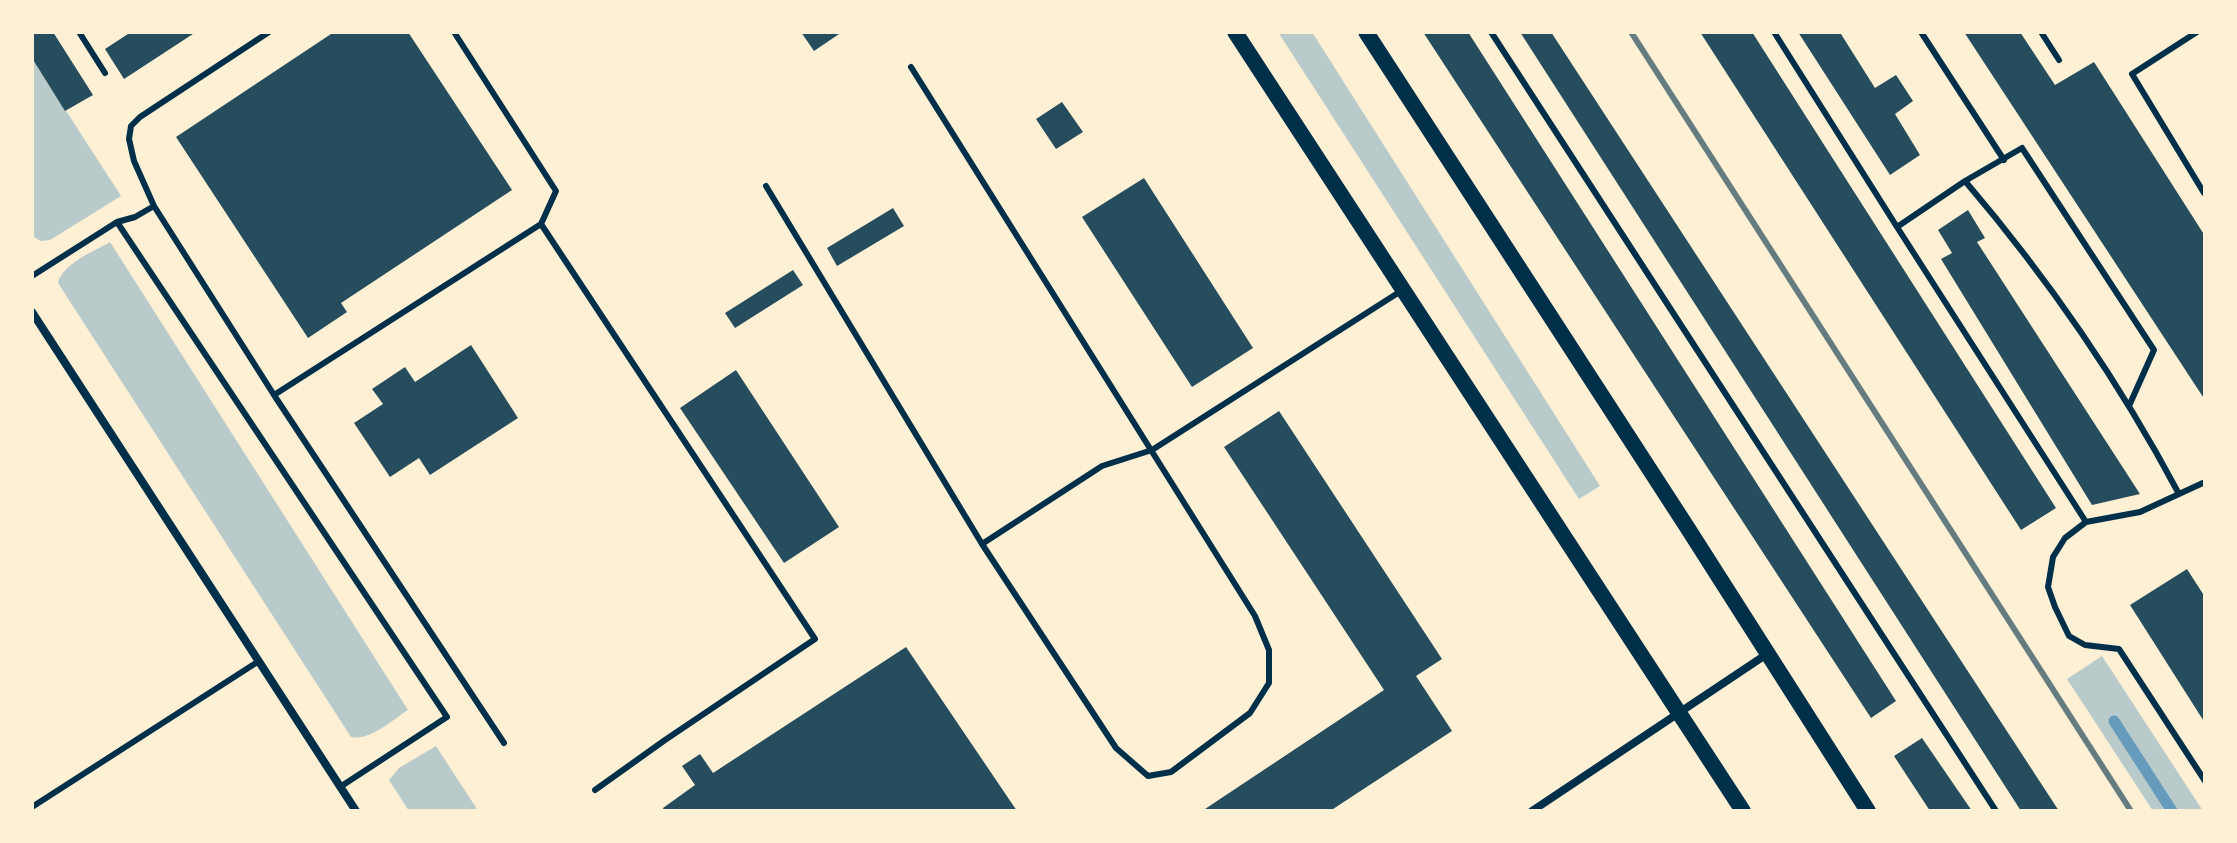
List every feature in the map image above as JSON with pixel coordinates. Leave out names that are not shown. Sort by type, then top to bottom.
[{"type":"main road","points":[[1235,32],[1743,811]]},
{"type":"main road","points":[[1366,32],[1868,811]]},
{"type":"street","points":[[32,312],[356,811]]},
{"type":"street","points":[[1532,811],[1768,653]]},
{"type":"lane","points":[[269,32],[140,117],[131,126],[129,139],[134,161],[154,206],[274,395],[504,743]]},
{"type":"lane","points":[[274,395],[541,224],[556,191],[454,32]]},
{"type":"lane","points":[[1491,32],[1996,811]]},
{"type":"lane","points":[[1774,32],[2086,522]]},
{"type":"lane","points":[[1921,32],[2004,160]]},
{"type":"lane","points":[[2041,32],[2059,60]]},
{"type":"lane","points":[[2197,32],[2132,74],[2204,193]]},
{"type":"lane","points":[[82,33],[105,73]]},
{"type":"lane","points":[[766,186],[982,544],[1116,748],[1148,776],[1171,772],[1250,713],[1269,683],[1269,650],[1255,616],[911,67]]},
{"type":"lane","points":[[1897,227],[1965,181],[2022,148],[2154,350],[2129,406]]},
{"type":"lane","points":[[1965,181],[2061,305],[2129,406],[2179,494]]},
{"type":"lane","points":[[32,276],[117,222],[135,217],[154,206]]},
{"type":"lane","points":[[117,222],[447,717],[340,787]]},
{"type":"lane","points":[[541,224],[815,639],[595,790]]},
{"type":"lane","points":[[982,544],[1102,466],[1152,450],[1402,291]]},
{"type":"lane","points":[[2205,482],[2140,512],[2086,522],[2065,538],[2053,557],[2048,587],[2069,636],[2085,645],[2119,649],[2205,781]]},
{"type":"lane","points":[[32,807],[259,661]]},
{"type":"shaded area","points":[[1278,32],[1312,32],[1600,486],[1579,499]]},
{"type":"shaded area","points":[[32,58],[121,196],[50,240],[41,241],[32,236]]},
{"type":"shaded area","points":[[110,242],[408,710],[373,733],[351,737],[58,283],[72,264]]},
{"type":"shaded area","points":[[2102,656],[2203,811],[2153,811],[2067,679]]},
{"type":"shaded area","points":[[436,746],[478,811],[409,811],[389,780],[399,768]]},
{"type":"building","points":[[32,32],[53,32],[93,95],[65,111],[32,58]]},
{"type":"building","points":[[131,32],[196,32],[124,79],[105,49]]},
{"type":"building","points":[[334,32],[408,32],[512,190],[341,303],[347,312],[308,338],[176,137]]},
{"type":"building","points":[[801,32],[842,32],[814,51]]},
{"type":"building","points":[[1423,32],[1468,32],[1896,701],[1871,718]]},
{"type":"building","points":[[1520,32],[1551,32],[2059,811],[2021,811]]},
{"type":"building","points":[[1700,32],[1752,32],[2056,508],[2021,530]]},
{"type":"building","points":[[1798,32],[1844,32],[1841,34],[1875,88],[1896,75],[1913,101],[1895,114],[1920,155],[1890,175]]},
{"type":"building","points":[[1964,32],[2020,32],[2055,85],[2094,62],[2205,236],[2205,400]]},
{"type":"building","points":[[1062,102],[1083,132],[1056,149],[1036,119]]},
{"type":"building","points":[[1144,178],[1253,348],[1192,387],[1082,217]]},
{"type":"building","points":[[893,208],[904,226],[837,266],[827,248]]},
{"type":"building","points":[[1968,210],[1985,238],[1977,242],[2140,494],[2092,505],[1941,259],[1952,253],[1938,230]]},
{"type":"building","points":[[793,270],[803,285],[735,328],[725,313]]},
{"type":"building","points":[[471,345],[518,418],[430,475],[419,458],[390,477],[354,423],[383,404],[372,389],[405,367],[415,382]]},
{"type":"building","points":[[736,370],[839,527],[784,563],[680,408]]},
{"type":"building","points":[[1279,411],[1442,659],[1416,676],[1452,731],[1330,811],[1202,811],[1384,690],[1224,447]]},
{"type":"building","points":[[2187,569],[2205,597],[2205,723],[2130,605]]},
{"type":"building","points":[[906,647],[1017,811],[664,811],[663,808],[695,785],[682,766],[700,754],[713,773]]},
{"type":"building","points":[[1922,738],[1972,811],[1930,811],[1894,756]]},
{"type":"waterway","points":[[2114,721],[2172,811]]},
{"type":"railway","points":[[1631,32],[2131,811]]}]
